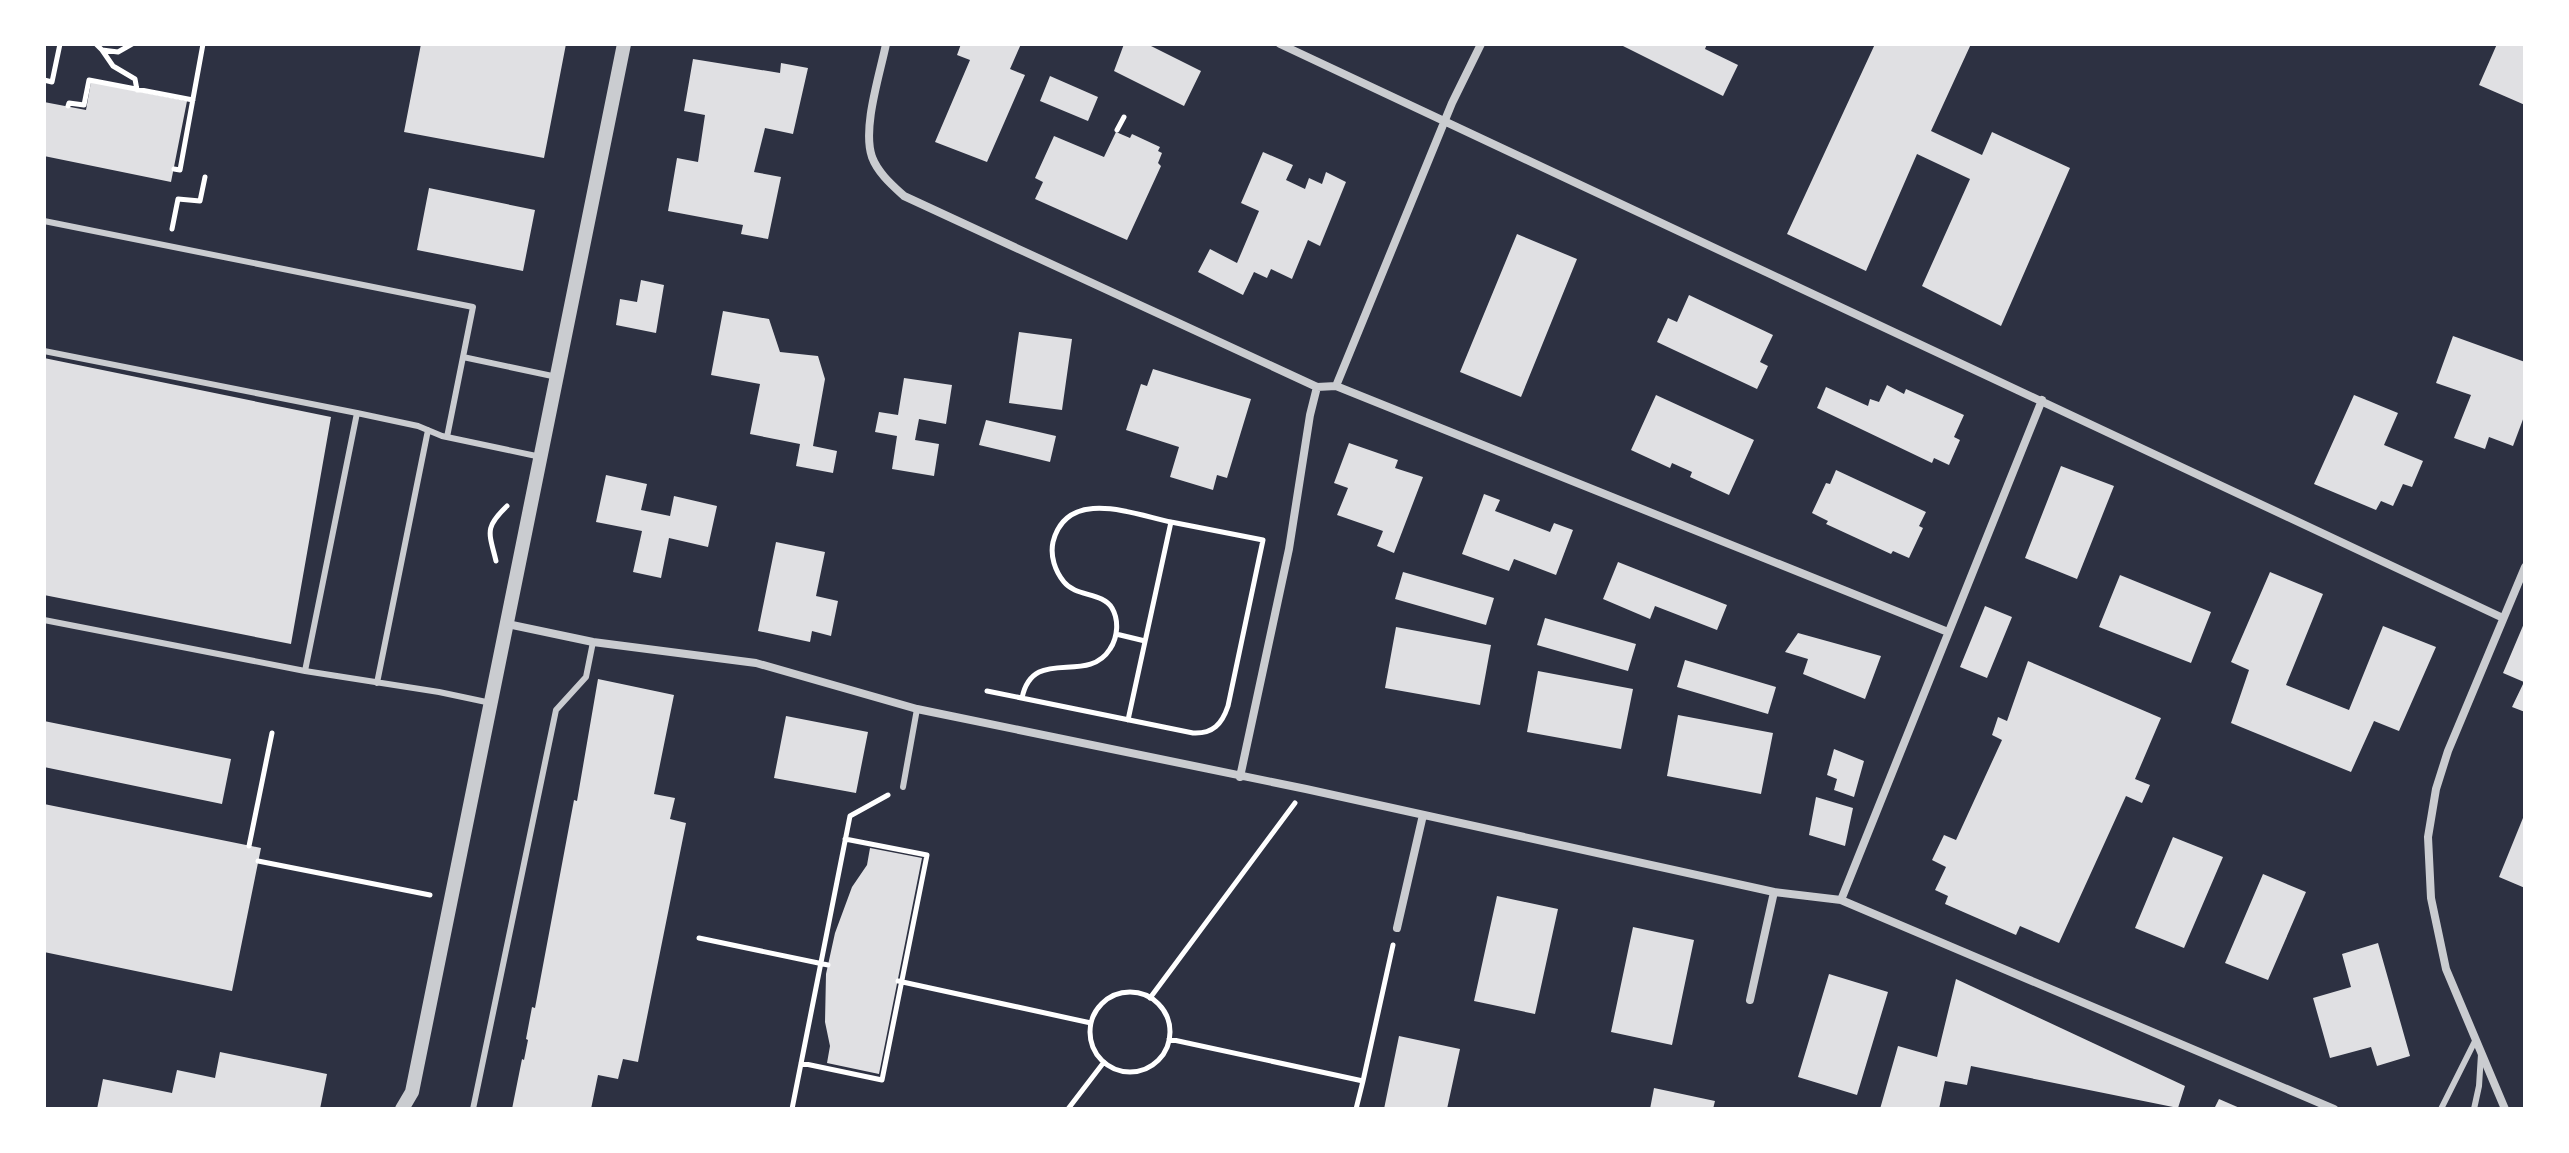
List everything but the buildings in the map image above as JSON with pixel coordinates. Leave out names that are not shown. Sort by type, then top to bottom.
[{"type":"street","points":[[413,1109],[413,1087],[624,44]]},
{"type":"street","points":[[886,44],[869,129],[872,156],[886,179],[904,196],[1317,387],[1336,386],[1948,632]]},
{"type":"street","points":[[1280,44],[2503,618]]},
{"type":"street","points":[[1336,386],[1445,122],[1481,44]]},
{"type":"street","points":[[1240,777],[1289,549],[1317,387]]},
{"type":"street","points":[[1841,900],[2042,400]]},
{"type":"street","points":[[2505,1109],[2441,951],[2429,883],[2428,837],[2441,771],[2525,567]]},
{"type":"street","points":[[507,624],[593,642],[756,663],[917,709],[1306,789],[1774,892],[1841,900],[2334,1109]]},
{"type":"street","points":[[1397,928],[1423,815]]},
{"type":"street","points":[[1750,1000],[1774,892]]},
{"type":"street","points":[[402,1109],[413,1087]]},
{"type":"lane","points":[[44,221],[473,307],[447,437]]},
{"type":"lane","points":[[44,351],[357,413],[447,437],[541,457]]},
{"type":"lane","points":[[463,357],[557,377]]},
{"type":"lane","points":[[305,671],[357,413]]},
{"type":"lane","points":[[377,683],[428,430]]},
{"type":"lane","points":[[44,620],[305,671],[491,703]]},
{"type":"lane","points":[[473,1109],[556,710],[586,677],[593,642]]},
{"type":"lane","points":[[903,787],[917,709]]},
{"type":"lane","points":[[2441,1109],[2475,1041]]},
{"type":"lane","points":[[2474,1109],[2481,1054]]},
{"type":"path","points":[[44,80],[52,82],[60,44]]},
{"type":"path","points":[[96,44],[113,66],[135,79],[137,90]]},
{"type":"path","points":[[102,50],[118,52],[132,44]]},
{"type":"path","points":[[174,169],[180,170],[187,118],[203,44]]},
{"type":"path","points":[[68,106],[69,103],[84,105],[89,80],[193,100]]},
{"type":"path","points":[[1117,130],[1124,117]]},
{"type":"path","points":[[168,245],[178,199],[200,201],[205,177]]},
{"type":"path","points":[[987,691],[1128,720],[1200,733],[1215,729],[1228,706],[1263,540],[1106,508],[1091,508],[1070,516],[1056,533],[1052,555],[1060,576],[1075,591],[1107,602],[1115,615],[1116,634],[1109,652],[1096,662],[1076,668],[1055,667],[1040,671],[1028,683],[1022,698]]},
{"type":"path","points":[[1128,720],[1171,522]]},
{"type":"path","points":[[1116,634],[1145,641]]},
{"type":"path","points":[[249,846],[272,733]]},
{"type":"path","points":[[792,1109],[850,816],[903,787]]},
{"type":"path","points":[[1150,998],[1306,789]]},
{"type":"path","points":[[801,1063],[882,1080],[927,855],[845,839]]},
{"type":"path","points":[[258,861],[431,895]]},
{"type":"path","points":[[1356,1109],[1397,928]]},
{"type":"path","points":[[699,938],[828,965]]},
{"type":"path","points":[[900,981],[1091,1023]]},
{"type":"path","points":[[1135,993],[1150,998],[1165,1015],[1169,1027],[1169,1039],[1160,1059],[1144,1070],[1124,1072],[1104,1062],[1091,1042],[1091,1023],[1100,1006],[1116,995],[1135,993]]},
{"type":"path","points":[[1169,1039],[1363,1081]]},
{"type":"path","points":[[1068,1109],[1104,1062]]}]
